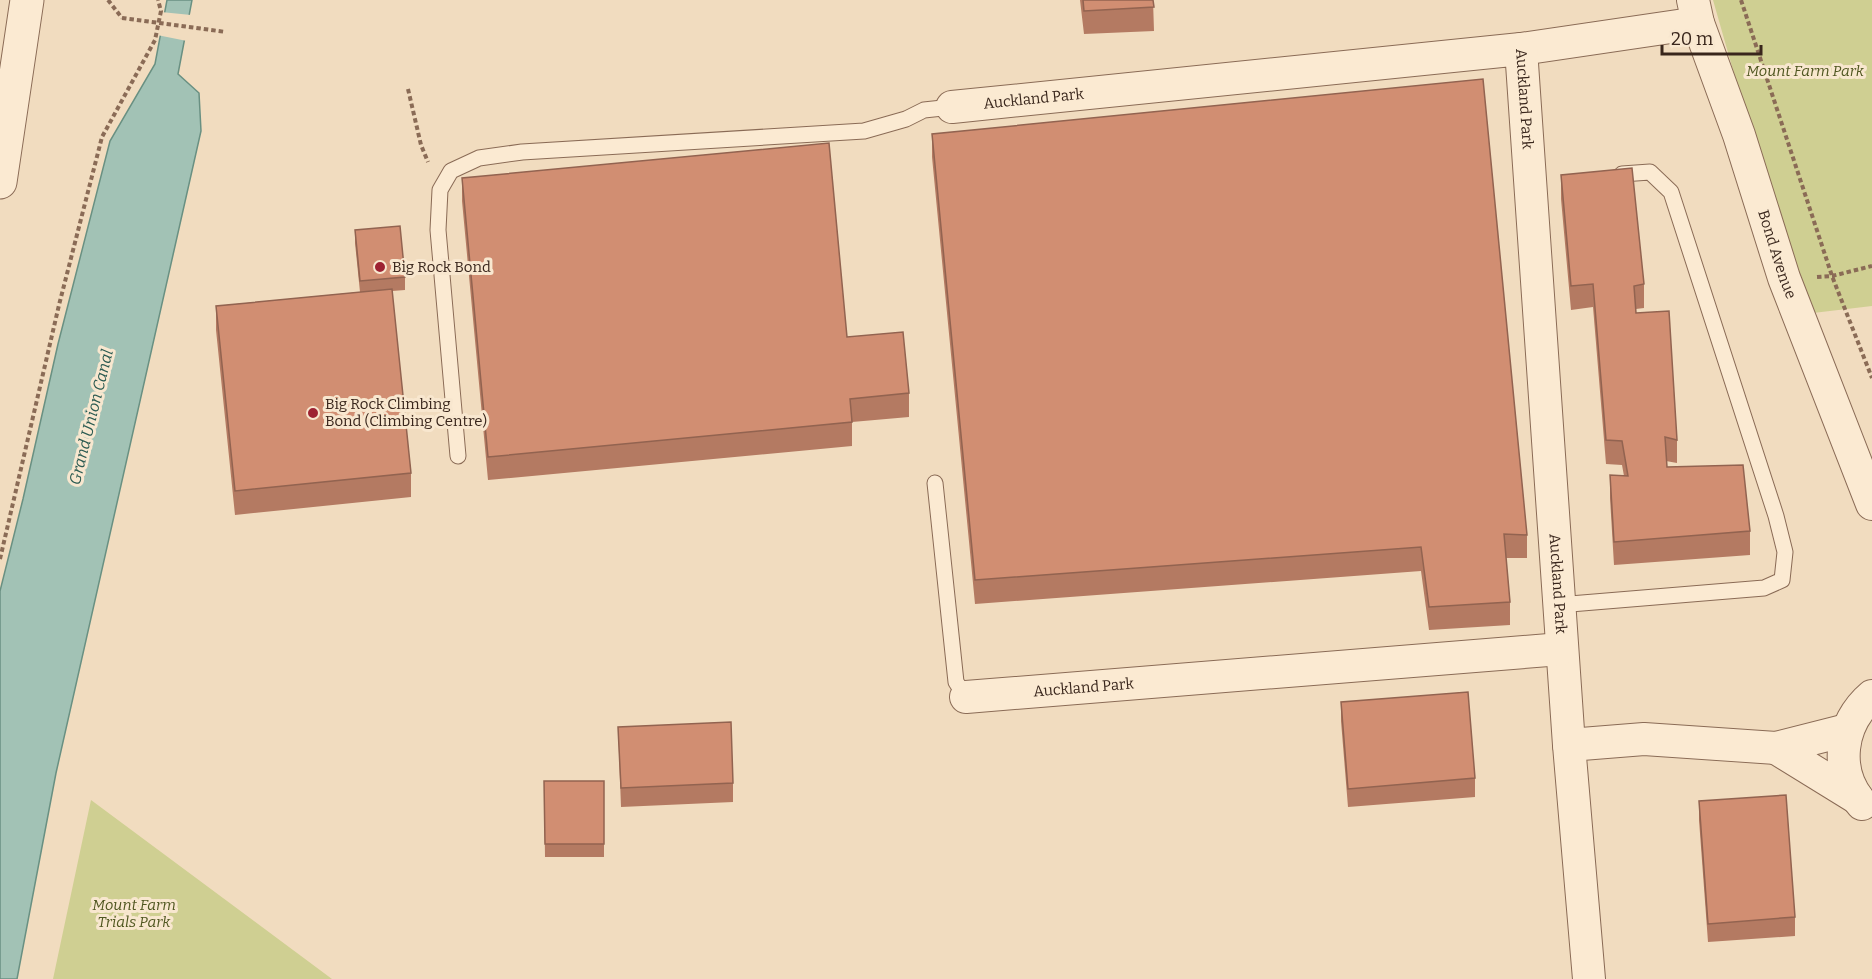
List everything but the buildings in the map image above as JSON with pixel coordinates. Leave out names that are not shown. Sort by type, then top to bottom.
[{"type":"street","points":[[0,182],[27,0]]},
{"type":"street","points":[[1521,49],[1696,11]]},
{"type":"street","name":"Bond Avenue","points":[[1696,11],[1739,135],[1784,278],[1872,504]]},
{"type":"street","name":"Auckland Park","points":[[952,107],[1521,49],[1561,649],[1589,979]]},
{"type":"street","name":"Auckland Park","points":[[966,697],[1561,649]]},
{"type":"street","points":[[1776,748],[1863,703]]},
{"type":"street","points":[[1863,703],[1843,753],[1846,776],[1864,806]]},
{"type":"street","points":[[1569,746],[1644,739],[1776,748],[1864,806]]},
{"type":"lane","points":[[458,456],[438,230],[440,190],[452,171],[479,158],[522,152],[864,131],[906,119],[924,110],[952,107]]},
{"type":"lane","points":[[1558,605],[1764,588],[1782,580],[1785,552],[1776,516],[1671,192],[1650,172],[1622,174]]},
{"type":"lane","points":[[935,483],[956,682],[966,697]]},
{"type":"path","points":[[108,0],[122,18],[226,32]]},
{"type":"path","points":[[0,559],[56,316],[102,138],[155,40],[160,11],[158,0]]},
{"type":"path","points":[[1741,0],[1832,276],[1872,378]]},
{"type":"path","points":[[408,89],[421,146]]},
{"type":"path","points":[[1832,276],[1872,266]]},
{"type":"green space","name":"Mount Farm Park","points":[[1713,0],[1872,0],[1872,306],[1813,313],[1733,70]]},
{"type":"green space","name":"Mount Farm Trials Park","points":[[91,800],[332,979],[53,979]]},
{"type":"water","name":"Grand Union Canal","points":[[167,0],[192,0],[178,74],[199,93],[201,131],[56,773],[17,979],[0,979],[0,591],[58,344],[110,141],[155,64]]},
{"type":"pier","points":[[161,12],[191,15],[187,41],[157,35]]},
{"type":"place","name":"Big Rock Bond","points":[[380,267]]},
{"type":"place","name":"Big Rock Climbing Bond (Climbing Centre)","points":[[313,413]]}]
